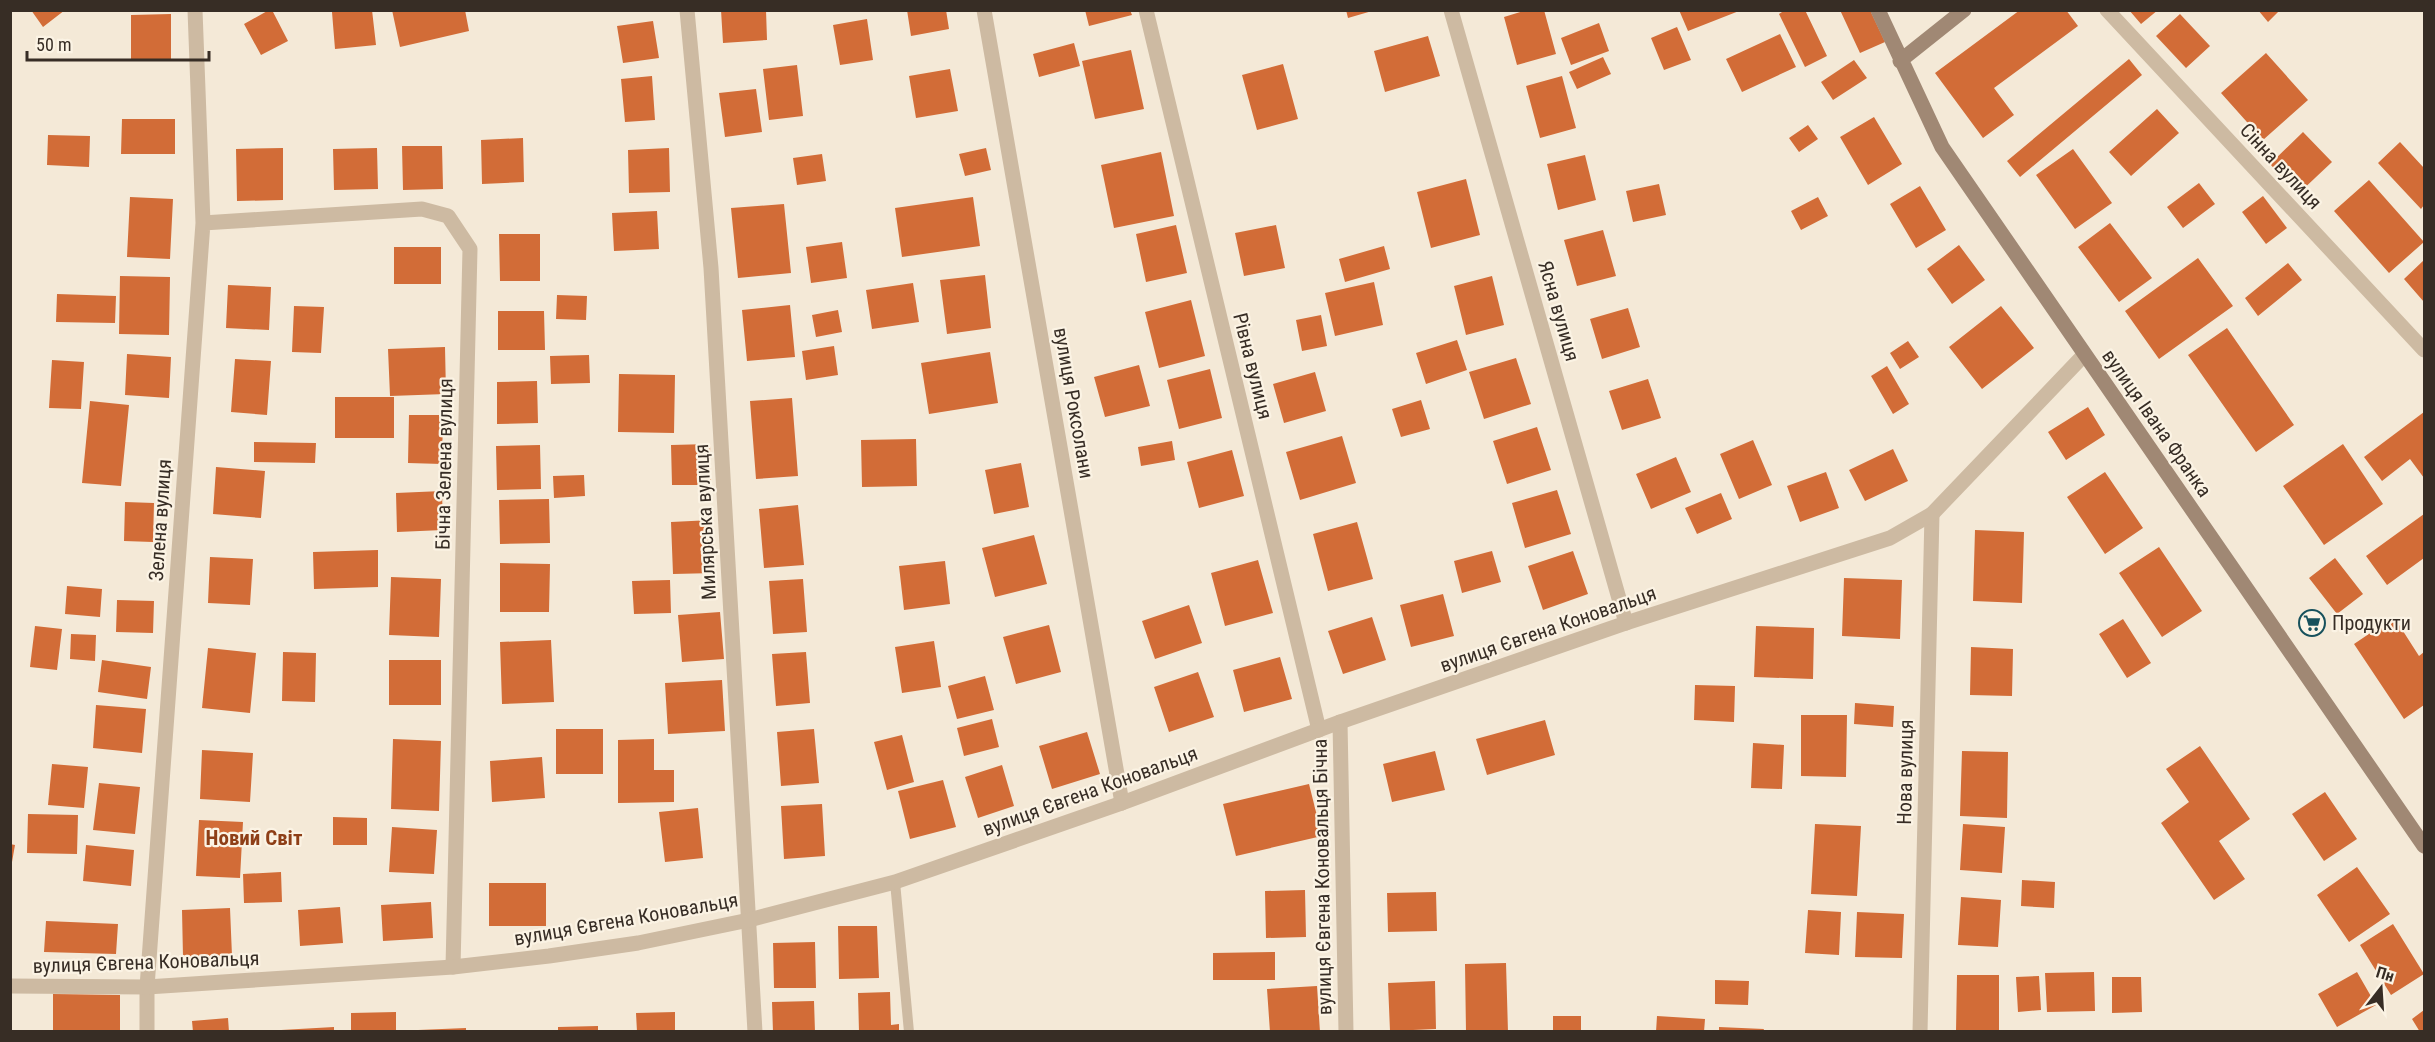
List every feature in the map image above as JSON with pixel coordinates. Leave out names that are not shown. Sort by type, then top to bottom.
[{"type":"main road","name":"вулиця Івана Франка","points":[[1878,10],[1942,147],[2424,846]]},
{"type":"main road","points":[[1900,61],[1964,10]]},
{"type":"street","name":"Зелена вулиця","points":[[147,1032],[147,987],[203,223],[195,10]]},
{"type":"street","name":"Милярська вулиця","points":[[687,10],[711,268],[755,1032]]},
{"type":"street","name":"вулиця Роксолани","points":[[984,10],[1122,803]]},
{"type":"street","name":"Рівна вулиця","points":[[1146,10],[1319,730]]},
{"type":"street","name":"Ясна вулиця","points":[[1451,10],[1626,623]]},
{"type":"street","name":"Сінна вулиця","points":[[2107,10],[2424,350]]},
{"type":"street","name":"Бічна Зелена вулиця","points":[[203,223],[422,209],[448,216],[470,249],[453,967]]},
{"type":"street","name":"вулиця Євгена Коновальця","points":[[10,986],[147,987],[453,967],[627,945],[749,920],[895,882],[1122,803],[1340,722],[1626,623],[1890,538],[1932,514],[2084,354]]},
{"type":"street","name":"Нова вулиця","points":[[1920,1032],[1932,514]]},
{"type":"street","name":"вулиця Євгена Коновальця Бічна","points":[[1340,722],[1346,1032]]},
{"type":"lane","points":[[895,882],[909,1032]]},
{"type":"building","points":[[31,10],[65,10],[43,27]]},
{"type":"building","points":[[272,10],[288,41],[261,55],[244,24]]},
{"type":"building","points":[[372,10],[376,45],[335,49],[332,12]]},
{"type":"building","points":[[392,10],[465,10],[469,31],[400,47]]},
{"type":"building","points":[[721,10],[766,10],[767,40],[723,43]]},
{"type":"building","points":[[907,10],[946,10],[949,29],[911,36]]},
{"type":"building","points":[[1085,10],[1130,10],[1132,15],[1089,26]]},
{"type":"building","points":[[1346,10],[1372,10],[1372,11],[1348,18]]},
{"type":"building","points":[[1527,10],[1544,10],[1556,54],[1517,65],[1504,17]]},
{"type":"building","points":[[1679,10],[1739,10],[1739,11],[1688,31]]},
{"type":"building","points":[[1785,10],[1805,10],[1827,56],[1805,67],[1779,14]]},
{"type":"building","points":[[1840,10],[1870,10],[1885,42],[1860,53]]},
{"type":"building","points":[[2020,10],[2066,10],[2078,26],[1994,88],[2014,115],[1983,138],[1935,73]]},
{"type":"building","points":[[2129,10],[2158,10],[2141,24]]},
{"type":"building","points":[[2258,10],[2280,10],[2268,22]]},
{"type":"building","points":[[171,14],[171,60],[131,60],[131,15]]},
{"type":"building","points":[[2180,14],[2210,46],[2186,68],[2156,36]]},
{"type":"building","points":[[867,19],[873,60],[840,65],[833,25]]},
{"type":"building","points":[[653,21],[659,58],[623,63],[617,26]]},
{"type":"building","points":[[1599,23],[1609,51],[1571,65],[1561,38]]},
{"type":"building","points":[[1677,27],[1691,60],[1664,70],[1651,38]]},
{"type":"building","points":[[1780,34],[1796,67],[1742,92],[1726,59]]},
{"type":"building","points":[[1428,36],[1440,76],[1385,92],[1374,51]]},
{"type":"building","points":[[1074,43],[1080,66],[1039,77],[1033,54]]},
{"type":"building","points":[[1131,50],[1144,109],[1095,119],[1082,61]]},
{"type":"building","points":[[2266,53],[2308,100],[2263,140],[2221,93]]},
{"type":"building","points":[[1603,57],[1611,74],[1577,89],[1569,72]]},
{"type":"building","points":[[2129,59],[2142,75],[2020,177],[2007,161]]},
{"type":"building","points":[[1854,60],[1867,78],[1833,100],[1821,82]]},
{"type":"building","points":[[1283,64],[1298,119],[1257,130],[1242,75]]},
{"type":"building","points":[[797,65],[803,116],[769,120],[763,69]]},
{"type":"building","points":[[950,69],[958,111],[916,118],[909,76]]},
{"type":"building","points":[[652,76],[655,120],[625,122],[621,79]]},
{"type":"building","points":[[1562,76],[1576,128],[1540,138],[1526,86]]},
{"type":"building","points":[[756,89],[762,132],[725,137],[719,93]]},
{"type":"building","points":[[2157,109],[2179,133],[2131,176],[2109,152]]},
{"type":"building","points":[[1874,117],[1902,164],[1868,185],[1840,137]]},
{"type":"building","points":[[122,119],[175,119],[175,154],[121,154]]},
{"type":"building","points":[[1808,125],[1818,139],[1799,152],[1789,138]]},
{"type":"building","points":[[2303,132],[2332,162],[2298,194],[2270,164]]},
{"type":"building","points":[[48,135],[90,136],[89,167],[47,165]]},
{"type":"building","points":[[523,138],[524,182],[482,184],[481,140]]},
{"type":"building","points":[[2400,142],[2424,168],[2424,205],[2421,209],[2378,163]]},
{"type":"building","points":[[402,146],[442,146],[443,189],[403,190]]},
{"type":"building","points":[[283,148],[283,200],[237,201],[236,149]]},
{"type":"building","points":[[377,148],[378,189],[334,190],[333,149]]},
{"type":"building","points":[[669,148],[670,192],[629,193],[628,150]]},
{"type":"building","points":[[986,148],[991,170],[965,176],[959,154]]},
{"type":"building","points":[[2073,149],[2112,203],[2075,229],[2036,175]]},
{"type":"building","points":[[1161,152],[1174,216],[1114,228],[1101,165]]},
{"type":"building","points":[[822,154],[826,181],[797,185],[793,158]]},
{"type":"building","points":[[1585,155],[1596,200],[1558,210],[1547,164]]},
{"type":"building","points":[[1466,179],[1480,235],[1431,248],[1417,192]]},
{"type":"building","points":[[2369,180],[2424,242],[2389,273],[2334,211]]},
{"type":"building","points":[[2199,183],[2215,204],[2183,228],[2167,207]]},
{"type":"building","points":[[1659,184],[1666,215],[1633,222],[1626,191]]},
{"type":"building","points":[[1920,186],[1946,230],[1916,248],[1890,204]]},
{"type":"building","points":[[2263,196],[2287,228],[2266,244],[2242,212]]},
{"type":"building","points":[[130,197],[173,199],[170,259],[127,257]]},
{"type":"building","points":[[973,197],[980,246],[902,257],[895,208]]},
{"type":"building","points":[[1818,197],[1828,216],[1801,230],[1791,211]]},
{"type":"building","points":[[784,204],[791,273],[738,278],[731,208]]},
{"type":"building","points":[[657,211],[659,249],[614,251],[612,213]]},
{"type":"building","points":[[2110,223],[2152,278],[2119,302],[2078,247]]},
{"type":"building","points":[[1176,225],[1187,273],[1146,282],[1136,234]]},
{"type":"building","points":[[1276,225],[1285,268],[1244,276],[1235,233]]},
{"type":"building","points":[[1603,230],[1616,276],[1577,286],[1564,240]]},
{"type":"building","points":[[499,234],[540,234],[540,281],[500,281]]},
{"type":"building","points":[[842,242],[847,278],[811,283],[806,247]]},
{"type":"building","points":[[1959,245],[1985,280],[1952,304],[1927,269]]},
{"type":"building","points":[[1384,246],[1390,269],[1345,282],[1339,259]]},
{"type":"building","points":[[394,247],[441,247],[441,284],[394,284]]},
{"type":"building","points":[[2198,258],[2233,306],[2159,359],[2125,311]]},
{"type":"building","points":[[2424,260],[2424,302],[2404,279]]},
{"type":"building","points":[[2288,263],[2302,280],[2258,316],[2245,298]]},
{"type":"building","points":[[985,275],[991,328],[947,334],[940,280]]},
{"type":"building","points":[[120,276],[170,277],[169,335],[119,334]]},
{"type":"building","points":[[1492,276],[1504,325],[1466,335],[1454,286]]},
{"type":"building","points":[[1374,282],[1383,325],[1335,336],[1325,293]]},
{"type":"building","points":[[913,283],[919,322],[872,329],[866,290]]},
{"type":"building","points":[[228,285],[271,287],[269,330],[226,328]]},
{"type":"building","points":[[57,294],[116,296],[115,323],[56,322]]},
{"type":"building","points":[[557,295],[587,296],[586,320],[556,319]]},
{"type":"building","points":[[1191,300],[1205,356],[1159,368],[1145,312]]},
{"type":"building","points":[[790,305],[795,357],[747,361],[742,310]]},
{"type":"building","points":[[294,306],[324,307],[321,353],[292,352]]},
{"type":"building","points":[[2001,306],[2034,348],[1982,389],[1949,347]]},
{"type":"building","points":[[1628,308],[1640,347],[1602,359],[1590,319]]},
{"type":"building","points":[[838,310],[842,332],[816,337],[812,315]]},
{"type":"building","points":[[498,311],[544,311],[545,350],[498,350]]},
{"type":"building","points":[[1321,315],[1327,346],[1302,351],[1296,320]]},
{"type":"building","points":[[2227,328],[2294,425],[2256,452],[2188,355]]},
{"type":"building","points":[[1457,340],[1467,370],[1426,384],[1416,353]]},
{"type":"building","points":[[1908,341],[1919,357],[1900,369],[1890,353]]},
{"type":"building","points":[[834,346],[838,375],[806,380],[802,351]]},
{"type":"building","points":[[445,347],[446,394],[390,396],[388,349]]},
{"type":"building","points":[[990,352],[998,403],[929,414],[921,363]]},
{"type":"building","points":[[127,354],[171,357],[169,398],[125,395]]},
{"type":"building","points":[[589,355],[590,383],[551,384],[550,356]]},
{"type":"building","points":[[1516,358],[1531,404],[1484,419],[1469,372]]},
{"type":"building","points":[[235,359],[271,361],[267,415],[231,412]]},
{"type":"building","points":[[52,360],[84,362],[81,409],[49,408]]},
{"type":"building","points":[[1139,365],[1150,406],[1105,417],[1094,377]]},
{"type":"building","points":[[1887,366],[1909,404],[1893,414],[1871,376]]},
{"type":"building","points":[[1210,369],[1222,418],[1179,429],[1167,380]]},
{"type":"building","points":[[1315,372],[1326,411],[1284,423],[1273,384]]},
{"type":"building","points":[[619,374],[675,375],[674,433],[618,432]]},
{"type":"building","points":[[1648,379],[1661,418],[1622,430],[1609,391]]},
{"type":"building","points":[[537,381],[538,423],[497,424],[497,382]]},
{"type":"building","points":[[335,397],[394,397],[394,438],[335,438]]},
{"type":"building","points":[[792,398],[798,476],[756,479],[750,401]]},
{"type":"building","points":[[1421,400],[1430,429],[1401,437],[1392,409]]},
{"type":"building","points":[[90,401],[129,405],[121,486],[82,483]]},
{"type":"building","points":[[2088,407],[2105,435],[2066,460],[2048,432]]},
{"type":"building","points":[[2424,412],[2424,478],[2410,459],[2382,481],[2364,457]]},
{"type":"building","points":[[409,415],[443,415],[442,464],[408,463]]},
{"type":"building","points":[[1537,427],[1551,470],[1507,484],[1493,441]]},
{"type":"building","points":[[1342,436],[1356,483],[1300,500],[1286,452]]},
{"type":"building","points":[[916,439],[917,486],[862,487],[861,440]]},
{"type":"building","points":[[1753,440],[1772,485],[1739,499],[1720,454]]},
{"type":"building","points":[[1172,441],[1175,460],[1141,466],[1138,447]]},
{"type":"building","points":[[254,442],[316,443],[315,463],[254,462]]},
{"type":"building","points":[[710,444],[711,485],[672,485],[671,445]]},
{"type":"building","points":[[2343,444],[2383,504],[2324,545],[2283,486]]},
{"type":"building","points":[[540,445],[541,489],[497,490],[496,446]]},
{"type":"building","points":[[1893,449],[1908,481],[1865,501],[1849,470]]},
{"type":"building","points":[[1232,450],[1244,496],[1199,508],[1187,462]]},
{"type":"building","points":[[1676,457],[1691,492],[1651,509],[1636,474]]},
{"type":"building","points":[[1021,463],[1029,507],[994,514],[985,470]]},
{"type":"building","points":[[216,467],[265,471],[261,518],[213,514]]},
{"type":"building","points":[[1826,472],[1839,508],[1800,522],[1787,486]]},
{"type":"building","points":[[2105,472],[2143,528],[2105,554],[2067,497]]},
{"type":"building","points":[[584,475],[585,496],[554,498],[553,476]]},
{"type":"building","points":[[1557,490],[1571,534],[1525,548],[1512,503]]},
{"type":"building","points":[[442,491],[443,530],[397,532],[396,493]]},
{"type":"building","points":[[1721,493],[1732,519],[1697,534],[1685,508]]},
{"type":"building","points":[[549,499],[550,543],[500,544],[499,500]]},
{"type":"building","points":[[125,502],[154,503],[153,542],[124,541]]},
{"type":"building","points":[[798,505],[804,565],[764,568],[759,509]]},
{"type":"building","points":[[2424,514],[2424,558],[2387,585],[2366,556]]},
{"type":"building","points":[[712,520],[715,573],[673,574],[671,522]]},
{"type":"building","points":[[1357,522],[1373,579],[1328,591],[1313,534]]},
{"type":"building","points":[[1975,530],[2024,532],[2022,603],[1973,601]]},
{"type":"building","points":[[1034,535],[1047,584],[995,597],[982,548]]},
{"type":"building","points":[[2159,547],[2202,611],[2162,637],[2119,573]]},
{"type":"building","points":[[378,550],[378,587],[314,589],[313,552]]},
{"type":"building","points":[[1492,551],[1501,582],[1462,593],[1454,561]]},
{"type":"building","points":[[1573,551],[1588,594],[1543,610],[1528,566]]},
{"type":"building","points":[[210,557],[253,559],[250,605],[208,603]]},
{"type":"building","points":[[2335,558],[2363,594],[2337,614],[2309,578]]},
{"type":"building","points":[[1258,560],[1273,613],[1225,626],[1211,573]]},
{"type":"building","points":[[945,561],[950,604],[904,610],[899,566]]},
{"type":"building","points":[[500,563],[550,564],[549,612],[500,612]]},
{"type":"building","points":[[391,577],[441,579],[439,637],[389,635]]},
{"type":"building","points":[[1844,578],[1902,580],[1900,639],[1842,636]]},
{"type":"building","points":[[803,579],[807,632],[773,634],[769,581]]},
{"type":"building","points":[[670,580],[671,613],[634,614],[632,581]]},
{"type":"building","points":[[67,586],[102,589],[100,617],[65,614]]},
{"type":"building","points":[[1443,594],[1454,636],[1411,647],[1400,605]]},
{"type":"building","points":[[117,600],[154,601],[153,633],[116,632]]},
{"type":"building","points":[[1189,605],[1202,643],[1155,659],[1142,621]]},
{"type":"building","points":[[720,612],[724,659],[682,662],[678,615]]},
{"type":"building","points":[[1372,617],[1386,660],[1343,674],[1328,631]]},
{"type":"building","points":[[2394,617],[2419,656],[2424,652],[2424,705],[2404,719],[2354,644]]},
{"type":"building","points":[[2123,619],[2151,663],[2127,678],[2099,634]]},
{"type":"building","points":[[1049,625],[1061,672],[1016,684],[1003,637]]},
{"type":"building","points":[[35,626],[62,629],[57,670],[30,667]]},
{"type":"building","points":[[1756,626],[1814,628],[1813,679],[1754,677]]},
{"type":"building","points":[[71,634],[96,635],[95,661],[70,659]]},
{"type":"building","points":[[551,640],[554,702],[502,704],[500,642]]},
{"type":"building","points":[[934,641],[941,687],[902,693],[895,647]]},
{"type":"building","points":[[1971,647],[2013,649],[2012,696],[1970,695]]},
{"type":"building","points":[[208,648],[256,653],[250,713],[202,708]]},
{"type":"building","points":[[283,652],[316,653],[315,702],[282,701]]},
{"type":"building","points":[[806,652],[810,703],[776,706],[772,654]]},
{"type":"building","points":[[1280,657],[1292,699],[1244,712],[1233,670]]},
{"type":"building","points":[[102,660],[151,667],[147,699],[98,692]]},
{"type":"building","points":[[389,660],[441,660],[441,705],[389,705]]},
{"type":"building","points":[[1198,672],[1214,717],[1169,732],[1154,687]]},
{"type":"building","points":[[985,676],[994,710],[957,719],[948,686]]},
{"type":"building","points":[[722,680],[725,731],[668,734],[665,683]]},
{"type":"building","points":[[1695,685],[1735,686],[1734,722],[1694,720]]},
{"type":"building","points":[[1855,703],[1894,706],[1893,727],[1854,724]]},
{"type":"building","points":[[96,705],[146,709],[142,753],[93,748]]},
{"type":"building","points":[[1801,715],[1847,715],[1846,777],[1801,776]]},
{"type":"building","points":[[992,719],[999,747],[964,756],[957,728]]},
{"type":"building","points":[[1545,720],[1555,755],[1487,775],[1476,739]]},
{"type":"building","points":[[556,729],[603,729],[603,774],[556,774]]},
{"type":"building","points":[[814,729],[819,783],[781,786],[777,732]]},
{"type":"building","points":[[1087,732],[1100,774],[1052,789],[1039,746]]},
{"type":"building","points":[[902,735],[914,782],[887,790],[874,742]]},
{"type":"building","points":[[393,739],[441,741],[439,811],[391,809]]},
{"type":"building","points":[[654,739],[654,770],[674,770],[674,802],[618,803],[618,740]]},
{"type":"building","points":[[1753,743],[1784,745],[1782,789],[1751,788]]},
{"type":"building","points":[[2200,746],[2250,819],[2219,841],[2245,879],[2214,900],[2161,823],[2189,802],[2166,769]]},
{"type":"building","points":[[202,750],[253,753],[250,802],[200,799]]},
{"type":"building","points":[[1435,751],[1445,790],[1392,802],[1383,764]]},
{"type":"building","points":[[1962,751],[2008,752],[2007,818],[1960,816]]},
{"type":"building","points":[[542,757],[545,798],[492,802],[490,761]]},
{"type":"building","points":[[52,764],[88,767],[84,808],[48,805]]},
{"type":"building","points":[[1002,765],[1014,806],[978,818],[965,777]]},
{"type":"building","points":[[943,780],[956,827],[910,839],[898,791]]},
{"type":"building","points":[[99,783],[140,787],[135,834],[93,830]]},
{"type":"building","points":[[1309,784],[1322,836],[1236,856],[1223,804]]},
{"type":"building","points":[[2325,792],[2357,839],[2324,861],[2292,814]]},
{"type":"building","points":[[822,804],[825,856],[784,859],[781,806]]},
{"type":"building","points":[[698,808],[703,858],[665,862],[659,812]]},
{"type":"building","points":[[28,814],[78,815],[77,854],[27,853]]},
{"type":"building","points":[[333,817],[367,818],[367,845],[333,845]]},
{"type":"building","points":[[199,820],[243,822],[240,878],[196,876]]},
{"type":"building","points":[[1815,824],[1861,826],[1857,896],[1811,894]]},
{"type":"building","points":[[1963,824],[2005,827],[2002,873],[1960,870]]},
{"type":"building","points":[[392,827],[437,830],[434,874],[389,872]]},
{"type":"building","points":[[10,844],[15,845],[12,862],[10,862]]},
{"type":"building","points":[[86,845],[134,850],[131,886],[83,881]]},
{"type":"building","points":[[2357,867],[2390,914],[2349,942],[2317,895]]},
{"type":"building","points":[[281,872],[282,902],[244,903],[243,874]]},
{"type":"building","points":[[2022,880],[2055,882],[2054,908],[2021,906]]},
{"type":"building","points":[[489,883],[546,883],[546,926],[489,926]]},
{"type":"building","points":[[1305,890],[1306,937],[1266,938],[1265,891]]},
{"type":"building","points":[[1436,892],[1437,931],[1388,932],[1387,893]]},
{"type":"building","points":[[1961,897],[2001,900],[1998,947],[1958,945]]},
{"type":"building","points":[[431,902],[433,938],[383,941],[381,905]]},
{"type":"building","points":[[340,907],[343,943],[300,946],[298,910]]},
{"type":"building","points":[[230,908],[232,956],[183,957],[182,910]]},
{"type":"building","points":[[1808,910],[1841,912],[1839,955],[1805,953]]},
{"type":"building","points":[[1857,912],[1904,914],[1902,958],[1855,957]]},
{"type":"building","points":[[46,921],[118,924],[116,954],[44,952]]},
{"type":"building","points":[[2393,924],[2424,974],[2391,995],[2360,945]]},
{"type":"building","points":[[838,926],[877,926],[879,978],[839,979]]},
{"type":"building","points":[[815,942],[816,988],[774,988],[773,943]]},
{"type":"building","points":[[1275,952],[1275,980],[1213,980],[1213,953]]},
{"type":"building","points":[[1506,963],[1508,1032],[1466,1032],[1465,964]]},
{"type":"building","points":[[2094,972],[2095,1011],[2047,1012],[2045,973]]},
{"type":"building","points":[[2357,972],[2376,1005],[2337,1027],[2318,994]]},
{"type":"building","points":[[1957,975],[1999,975],[1999,1032],[1956,1032]]},
{"type":"building","points":[[2039,976],[2041,1010],[2018,1012],[2016,977]]},
{"type":"building","points":[[2112,977],[2141,977],[2142,1012],[2112,1013]]},
{"type":"building","points":[[1715,980],[1749,981],[1748,1005],[1715,1004]]},
{"type":"building","points":[[1435,981],[1436,1029],[1390,1031],[1388,983]]},
{"type":"building","points":[[1317,986],[1320,1032],[1270,1032],[1267,989]]},
{"type":"building","points":[[890,992],[891,1025],[899,1024],[899,1032],[859,1032],[858,993]]},
{"type":"building","points":[[53,994],[120,995],[120,1032],[53,1032]]},
{"type":"building","points":[[814,1001],[815,1032],[773,1032],[772,1002]]},
{"type":"building","points":[[2424,1010],[2424,1032],[2420,1032],[2412,1019]]},
{"type":"building","points":[[396,1012],[396,1032],[351,1032],[351,1013]]},
{"type":"building","points":[[675,1012],[675,1032],[637,1032],[636,1013]]},
{"type":"building","points":[[1553,1016],[1581,1016],[1581,1032],[1553,1032]]},
{"type":"building","points":[[1657,1016],[1705,1019],[1704,1032],[1656,1032]]},
{"type":"building","points":[[228,1018],[229,1032],[193,1032],[192,1021]]},
{"type":"building","points":[[598,1026],[598,1032],[558,1032],[558,1027]]},
{"type":"building","points":[[334,1027],[334,1032],[281,1032],[281,1030]]},
{"type":"building","points":[[1719,1027],[1764,1029],[1763,1032],[1719,1032]]},
{"type":"building","points":[[466,1028],[466,1032],[418,1032],[418,1030]]},
{"type":"place","name":"Продукти","points":[[2312,623]]},
{"type":"district","name":"Новий Світ","points":[[254,838]]}]
